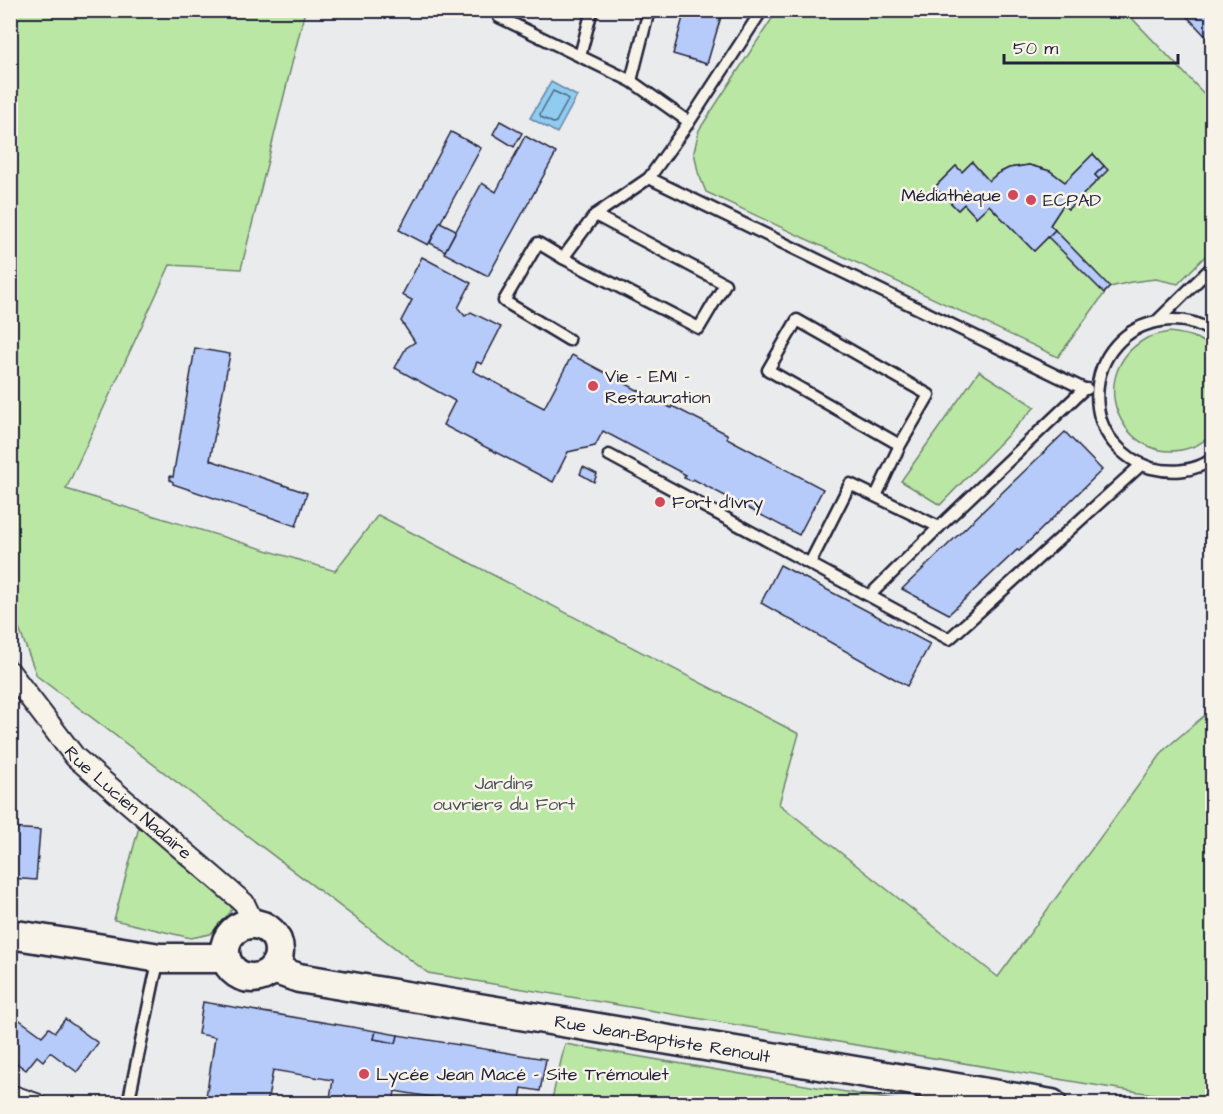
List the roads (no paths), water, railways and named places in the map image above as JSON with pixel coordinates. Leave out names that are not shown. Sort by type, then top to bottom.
[{"type":"main road","points":[[254,924],[270,930],[279,945],[279,954],[273,969],[266,975],[250,979],[241,977],[228,966],[224,949],[226,941],[237,928],[254,924]]},
{"type":"main road","points":[[10,934],[160,958],[225,958]]},
{"type":"main road","name":"Rue Jean-Baptiste Renoult","points":[[273,969],[299,978],[1052,1104]]},
{"type":"street","name":"Rue Lucien Nadaire","points":[[10,672],[75,757],[244,903],[254,924]]},
{"type":"street","points":[[10,1095],[36,1104]]},
{"type":"lane","points":[[501,10],[499,17],[632,81],[689,122]]},
{"type":"lane","points":[[580,57],[592,10]]},
{"type":"lane","points":[[632,81],[649,10]]},
{"type":"lane","points":[[563,258],[595,216],[649,178],[689,122],[762,10]]},
{"type":"lane","points":[[649,178],[1083,389],[1097,388]]},
{"type":"lane","points":[[569,340],[504,301],[538,243],[699,328],[725,284],[595,216]]},
{"type":"lane","points":[[1157,321],[1212,267]]},
{"type":"lane","points":[[876,496],[900,445],[929,395],[797,320],[768,370],[900,445]]},
{"type":"lane","points":[[1212,332],[1181,320],[1157,321],[1134,330],[1116,345],[1103,365],[1097,388],[1098,411],[1106,434],[1121,452],[1141,465],[1163,471],[1185,470],[1207,463],[1212,459]]},
{"type":"lane","points":[[870,596],[1083,389]]},
{"type":"lane","points":[[609,454],[949,639],[1141,465]]},
{"type":"lane","points":[[810,563],[850,484],[939,527]]},
{"type":"lane","points":[[128,1104],[160,958]]},
{"type":"water","points":[[551,82],[577,96],[557,133],[530,118]]},
{"type":"place","name":"Médiathèque","points":[[1013,195]]},
{"type":"place","name":"ECPAD","points":[[1031,200]]},
{"type":"place","name":"Vie - EMI - Restauration","points":[[593,386]]},
{"type":"place","name":"Fort d'Ivry","points":[[660,502]]},
{"type":"place","name":"Lycée Jean Macé - Site Trémoulet","points":[[364,1074]]},
{"type":"park label","name":"Jardins ouvriers du Fort","points":[[504,793]]}]
